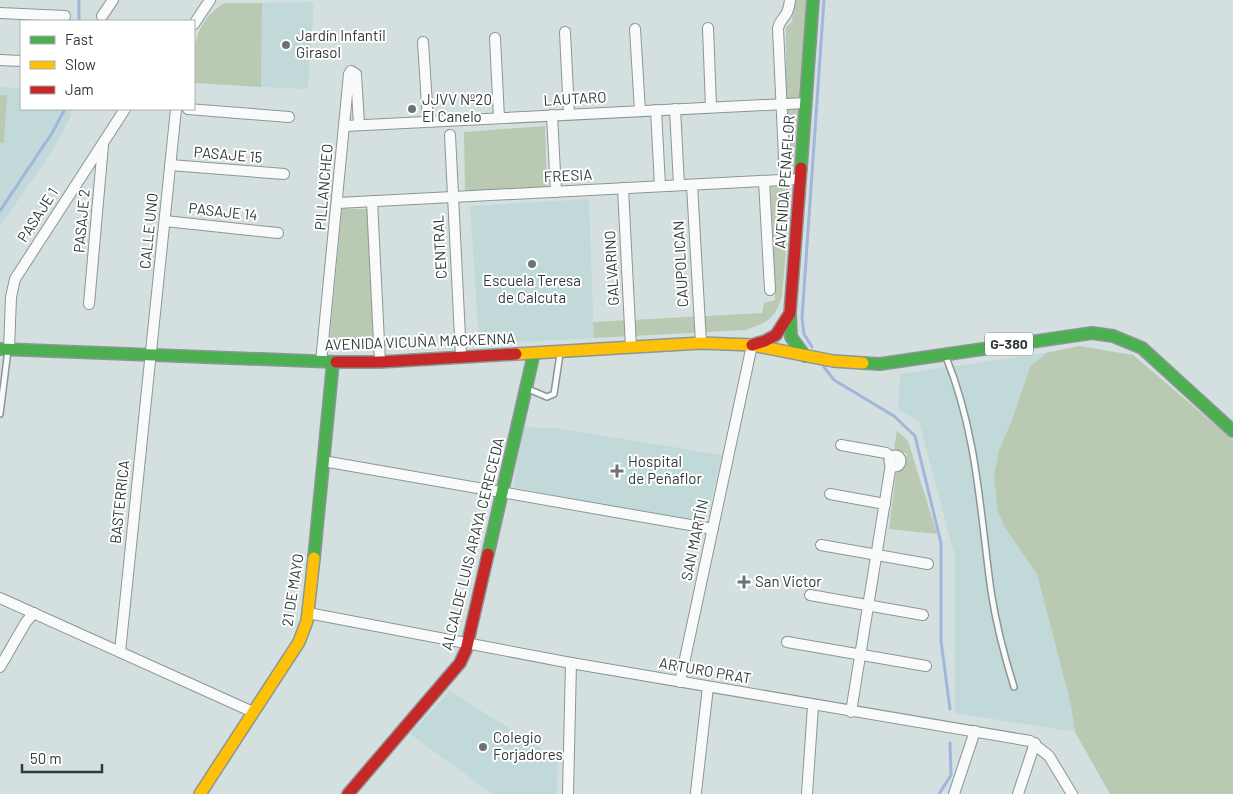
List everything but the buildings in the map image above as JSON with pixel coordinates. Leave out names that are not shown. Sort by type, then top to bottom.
[{"type":"main road","name":"AVENIDA PEÑAFLOR","points":[[752,345],[765,342],[778,334],[790,313],[813,0]]},
{"type":"main road","points":[[790,313],[789,334],[793,346],[806,356]]},
{"type":"main road","name":"G-380","points":[[752,345],[860,364],[904,361],[1081,333],[1113,336],[1133,343],[1150,354],[1233,430]]},
{"type":"main road","name":"AVENIDA VICUÑA MACKENNA","points":[[4,349],[321,362],[380,362],[701,342],[752,345]]},
{"type":"main road","name":"ALCALDE LUIS ARAYA CERECEDA","points":[[348,794],[460,663],[468,644],[534,353]]},
{"type":"main road","name":"21 DE MAYO","points":[[200,794],[299,642],[308,613],[334,362]]},
{"type":"street","points":[[102,16],[114,0]]},
{"type":"street","points":[[195,22],[210,0]]},
{"type":"street","name":"AVENIDA PEÑAFLOR","points":[[785,180],[779,25],[788,13],[790,0]]},
{"type":"street","points":[[0,13],[65,16]]},
{"type":"street","points":[[708,28],[711,107]]},
{"type":"street","points":[[635,29],[640,111]]},
{"type":"street","points":[[565,32],[570,114]]},
{"type":"street","points":[[495,38],[499,118]]},
{"type":"street","points":[[423,42],[428,121]]},
{"type":"street","points":[[0,60],[20,61]]},
{"type":"street","name":"PILLANCHEO","points":[[321,362],[338,203],[349,74],[353,71],[356,74],[359,125]]},
{"type":"street","name":"LAUTARO","points":[[345,126],[806,103]]},
{"type":"street","points":[[675,109],[679,185]]},
{"type":"street","name":"PASAJE 1","points":[[4,349],[15,278],[124,110]]},
{"type":"street","name":"CALLE UNO","points":[[151,356],[176,110]]},
{"type":"street","points":[[195,110],[289,117]]},
{"type":"street","points":[[656,110],[660,186]]},
{"type":"street","points":[[552,115],[556,192]]},
{"type":"street","name":"CENTRAL","points":[[450,135],[461,357]]},
{"type":"street","name":"PASAJE 2","points":[[90,304],[104,142]]},
{"type":"street","name":"PASAJE 15","points":[[170,165],[284,174]]},
{"type":"street","name":"FRESIA","points":[[338,203],[800,179]]},
{"type":"street","name":"AVENIDA PEÑAFLOR","points":[[764,181],[770,290]]},
{"type":"street","name":"CAUPOLICAN","points":[[692,185],[701,342]]},
{"type":"street","name":"GALVARINO","points":[[623,188],[631,347]]},
{"type":"street","points":[[372,202],[380,362]]},
{"type":"street","name":"PASAJE 14","points":[[165,222],[278,233]]},
{"type":"street","name":"SAN MARTÍN","points":[[680,682],[752,345]]},
{"type":"street","name":"BASTERRICA","points":[[120,652],[151,356]]},
{"type":"street","points":[[841,445],[886,453],[891,461],[851,712]]},
{"type":"street","points":[[324,461],[712,529]]},
{"type":"street","points":[[830,494],[885,504]]},
{"type":"street","points":[[821,545],[928,564]]},
{"type":"street","points":[[810,595],[924,615]]},
{"type":"street","points":[[0,598],[253,712]]},
{"type":"street","points":[[0,667],[26,622],[34,613]]},
{"type":"street","name":"ARTURO PRAT","points":[[308,613],[708,688],[975,731],[1035,743]]},
{"type":"street","points":[[787,642],[926,666]]},
{"type":"street","points":[[568,794],[571,663]]},
{"type":"street","points":[[696,792],[708,688]]},
{"type":"street","points":[[807,794],[813,706]]},
{"type":"street","points":[[954,794],[975,731]]},
{"type":"street","points":[[1018,794],[1035,743],[1049,756],[1072,794]]},
{"type":"lane","points":[[0,414],[4,349]]},
{"type":"lane","points":[[526,388],[546,397],[554,394],[560,351]]},
{"type":"lane","points":[[945,354],[960,394],[970,432],[980,490],[991,592],[1001,642],[1014,687]]},
{"type":"shaded area","name":"Jardín Infantil Girasol","points":[[314,2],[308,89],[261,87],[262,3]]},
{"type":"shaded area","points":[[0,87],[20,88],[20,110],[71,110],[70,118],[55,147],[0,226]]},
{"type":"shaded area","name":"Escuela Teresa de Calcuta","points":[[589,199],[594,338],[479,344],[470,206]]},
{"type":"shaded area","points":[[1046,353],[1030,367],[1012,420],[999,450],[1006,529],[1037,574],[1070,701],[1075,732],[955,713],[955,557],[919,422],[898,409],[900,374]]},
{"type":"shaded area","name":"Hospital de Peñaflor","points":[[523,427],[556,428],[722,455],[705,524],[513,487]]},
{"type":"shaded area","name":"Colegio Forjadores","points":[[450,691],[558,759],[557,794],[492,794],[410,734]]},
{"type":"green space","points":[[794,0],[808,0],[782,296],[776,310],[765,322],[745,330],[594,338],[593,322],[762,313],[764,303],[775,300],[771,187],[786,186],[786,27],[792,22]]},
{"type":"green space","points":[[224,3],[262,3],[261,87],[195,83],[195,48],[197,38],[200,28],[214,11]]},
{"type":"green space","points":[[0,95],[7,95],[4,143],[0,143]]},
{"type":"green space","points":[[545,126],[547,188],[465,191],[464,132]]},
{"type":"green space","points":[[342,209],[369,209],[376,341],[329,344]]},
{"type":"green space","points":[[1079,346],[1133,355],[1233,440],[1233,794],[1110,794],[1075,732],[1070,701],[1037,574],[1006,529],[998,512],[994,476],[999,450],[1012,420],[1030,367],[1046,353]]},
{"type":"green space","points":[[897,431],[908,441],[937,534],[889,529],[896,474],[905,465],[907,454],[894,449]]},
{"type":"waterway","points":[[79,0],[79,20]]},
{"type":"waterway","points":[[812,347],[804,334],[802,318],[824,0]]},
{"type":"waterway","points":[[0,211],[52,133],[64,110]]},
{"type":"waterway","points":[[824,367],[834,380],[894,416],[915,436],[941,543],[941,641],[950,709]]},
{"type":"waterway","points":[[939,794],[951,775],[950,743]]},
{"type":"traffic: fast","points":[[801,168],[813,0]]},
{"type":"traffic: fast","points":[[790,313],[791,337],[805,356]]},
{"type":"traffic: fast","points":[[863,363],[880,364],[1092,333],[1113,336],[1142,348],[1233,431]]},
{"type":"traffic: fast","points":[[0,349],[336,362]]},
{"type":"traffic: fast","points":[[488,554],[534,353]]},
{"type":"traffic: fast","points":[[314,558],[333,362]]},
{"type":"traffic: slow","points":[[516,354],[701,343],[752,345],[833,361],[863,363]]},
{"type":"traffic: slow","points":[[200,794],[299,642],[307,621],[314,558]]},
{"type":"traffic: jam","points":[[752,345],[776,335],[790,313],[801,168]]},
{"type":"traffic: jam","points":[[336,362],[380,362],[516,354]]},
{"type":"traffic: jam","points":[[348,794],[460,663],[466,650],[488,554]]},
{"type":"place","name":"Jardín Infantil Girasol","points":[[286,45]]},
{"type":"place","name":"JJVV Nº20 El Canelo","points":[[412,109]]},
{"type":"place","name":"Escuela Teresa de Calcuta","points":[[532,264]]},
{"type":"place","name":"Hospital de Peñaflor","points":[[617,471]]},
{"type":"place","name":"San Victor","points":[[744,582]]},
{"type":"place","name":"Colegio Forjadores","points":[[483,747]]}]
